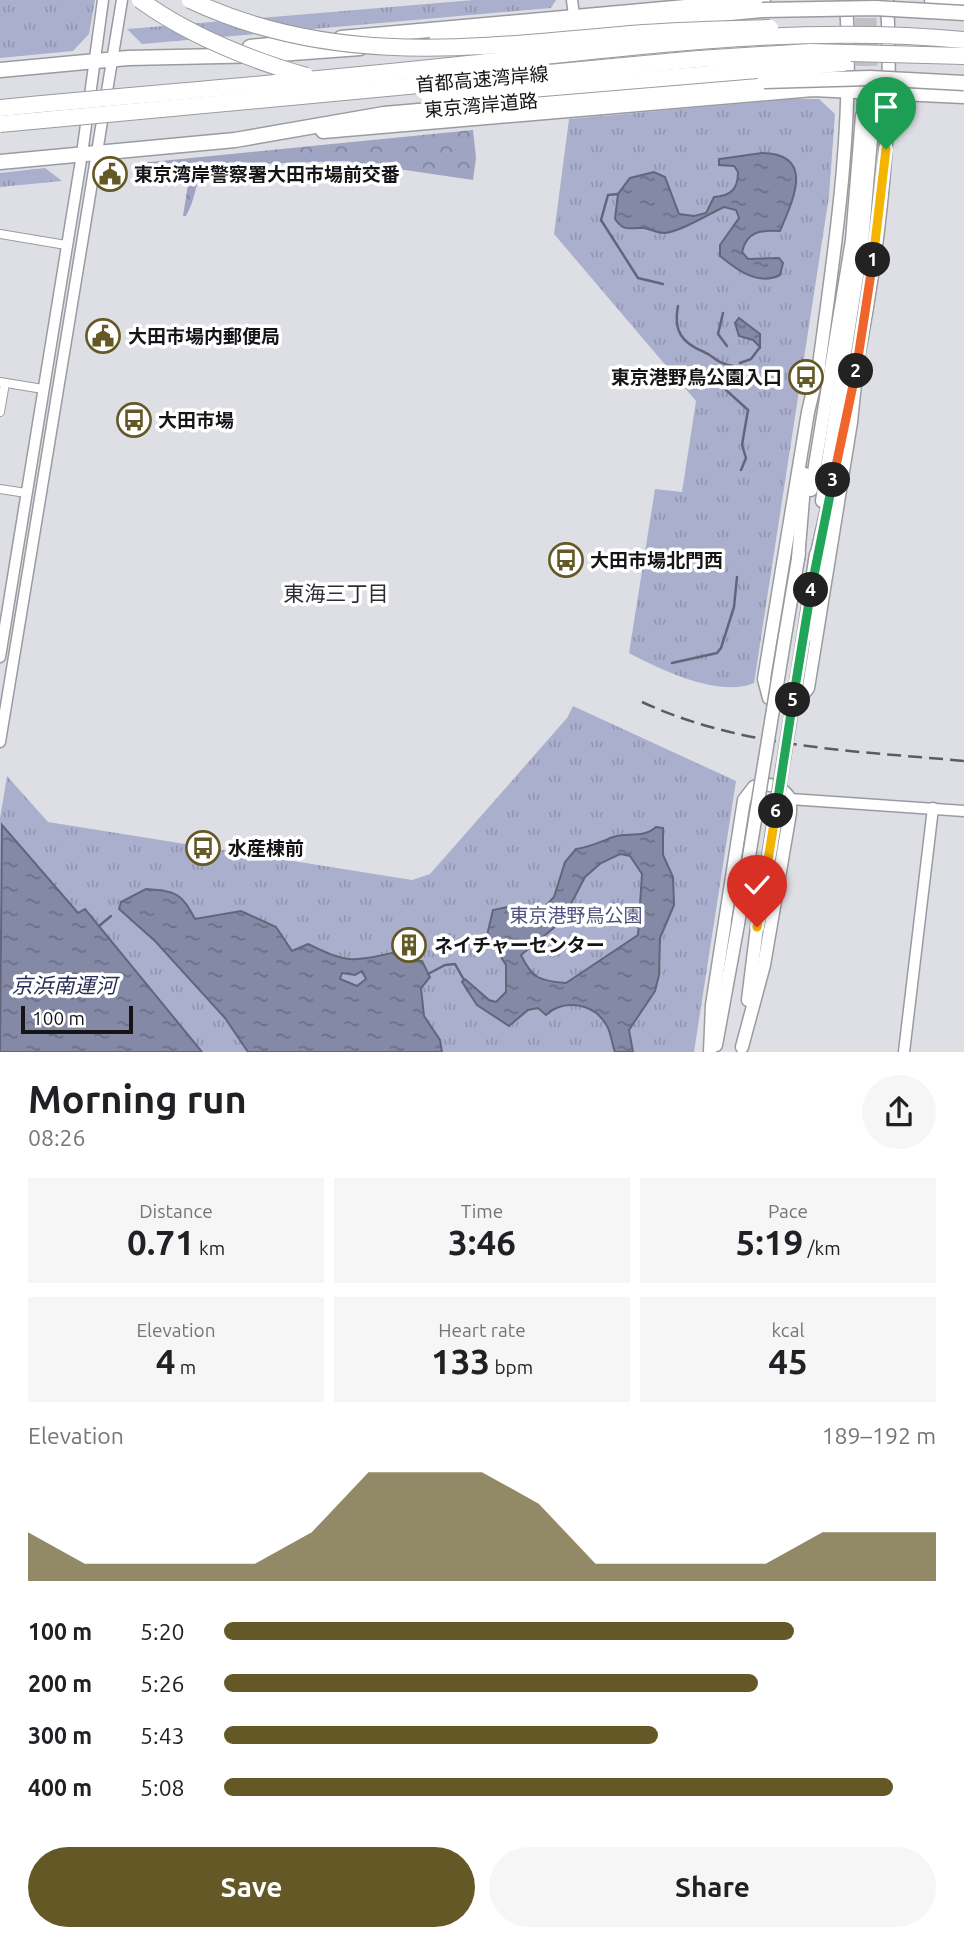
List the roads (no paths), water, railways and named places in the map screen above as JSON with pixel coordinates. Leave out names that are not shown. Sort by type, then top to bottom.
[{"type":"highway","points":[[140,0],[201,36],[278,68],[324,80],[403,91],[483,93],[793,64],[964,63]]},
{"type":"highway","points":[[190,0],[237,20],[289,36],[381,48],[489,47],[645,33],[778,28],[885,27],[964,38]]},
{"type":"highway","points":[[932,0],[964,3]]},
{"type":"highway","points":[[0,70],[113,59],[330,51],[762,5]]},
{"type":"highway","points":[[173,56],[574,16],[762,5],[964,13]]},
{"type":"highway","name":"首都高速湾岸線","points":[[0,108],[634,48],[770,38],[964,38]]},
{"type":"highway","name":"首都高速湾岸線","points":[[0,124],[698,59],[823,52],[964,57]]},
{"type":"highway","name":"東京湾岸道路","points":[[0,162],[234,140],[384,114],[764,81],[870,78],[964,83]]},
{"type":"highway","points":[[271,133],[340,130],[696,97],[849,90],[964,96]]},
{"type":"main road","points":[[798,559],[819,366],[842,199],[849,90],[846,0]]},
{"type":"main road","points":[[819,366],[764,679],[769,698],[782,704],[796,703],[808,688],[851,422],[880,209],[889,91],[887,0]]},
{"type":"main road","points":[[715,1052],[852,240],[868,116],[862,243],[825,472],[816,562]]},
{"type":"main road","points":[[741,1050],[757,927],[816,562],[857,365]]},
{"type":"main road","points":[[710,1052],[712,1005],[744,800],[749,790],[765,785],[781,788],[790,799],[764,965],[741,1050]]},
{"type":"street","points":[[0,742],[89,153],[95,61],[103,0]]},
{"type":"street","points":[[0,657],[66,245],[113,59],[122,0]]},
{"type":"street","points":[[572,0],[574,16]]},
{"type":"street","points":[[0,234],[66,245]]},
{"type":"street","points":[[0,412],[2,382],[43,389]]},
{"type":"street","points":[[0,489],[26,493]]},
{"type":"street","points":[[790,799],[964,811]]},
{"type":"street","points":[[904,1052],[933,808]]},
{"type":"water","points":[[762,153],[779,155],[789,161],[795,170],[794,193],[780,231],[755,233],[747,240],[742,252],[748,259],[779,258],[783,263],[780,275],[756,278],[720,256],[720,245],[739,218],[736,210],[724,207],[687,226],[665,233],[643,228],[625,228],[615,219],[618,194],[630,178],[654,172],[665,177],[679,214],[694,216],[706,213],[714,197],[729,193],[737,183],[738,172],[734,166],[719,165],[719,159]]},
{"type":"water","points":[[739,318],[760,334],[760,347],[753,340],[739,336],[735,323]]},
{"type":"water","name":"京浜南運河","points":[[2,825],[78,913],[85,909],[202,1052],[0,1052]]},
{"type":"water","points":[[656,827],[663,828],[663,855],[673,877],[674,905],[660,938],[659,975],[655,991],[629,1030],[633,1052],[615,1052],[607,1026],[594,1012],[586,1008],[569,1005],[546,1015],[538,1008],[528,1010],[509,1026],[477,1005],[462,982],[465,979],[489,1000],[496,1002],[506,992],[506,965],[487,935],[493,910],[507,907],[522,917],[537,915],[554,897],[565,862],[576,849],[618,836],[651,831]],"holes":[[[620,854],[630,856],[642,874],[638,935],[566,983],[544,980],[533,974],[521,955],[562,921],[585,877],[601,863]]]},
{"type":"water","points":[[146,889],[165,891],[182,899],[195,919],[241,911],[276,927],[292,951],[308,944],[341,958],[358,959],[392,953],[406,961],[422,961],[430,977],[421,988],[424,1016],[440,1040],[442,1052],[248,1052],[225,1018],[155,941],[119,909],[121,902]],"holes":[[[362,971],[366,979],[357,986],[340,979],[342,973],[355,975]]]},
{"type":"waterway","points":[[618,194],[608,195],[601,220],[638,278],[663,284]]},
{"type":"waterway","points":[[678,306],[678,329],[685,340],[719,362],[733,366]]},
{"type":"waterway","points":[[723,313],[718,334],[727,346]]},
{"type":"waterway","points":[[740,363],[751,359],[760,347]]},
{"type":"waterway","points":[[732,372],[727,377],[726,390],[748,410],[742,445],[746,458],[741,470]]},
{"type":"waterway","points":[[672,663],[717,653],[721,648],[734,607],[737,577]]},
{"type":"waterway","points":[[99,926],[111,916]]},
{"type":"waterway","points":[[428,974],[445,965],[455,964],[464,980]]},
{"type":"tunnel","points":[[861,0],[862,116]]},
{"type":"tunnel","points":[[870,0],[873,116]]},
{"type":"railway","points":[[642,702],[680,717],[759,738],[841,750],[964,761]]},
{"type":"place","name":"東京湾岸警察署大田市場前交番","points":[[110,174]]},
{"type":"place","name":"大田市場内郵便局","points":[[103,336]]},
{"type":"place","name":"東京港野鳥公園入口","points":[[806,377]]},
{"type":"place","name":"大田市場","points":[[134,420]]},
{"type":"place","name":"大田市場北門西","points":[[566,560]]},
{"type":"place","name":"水産棟前","points":[[203,848]]},
{"type":"place","name":"ネイチャーセンター","points":[[409,945]]},
{"type":"district","name":"東海三丁目","points":[[336,593]]},
{"type":"park label","name":"東京港野鳥公園","points":[[576,915]]}]
